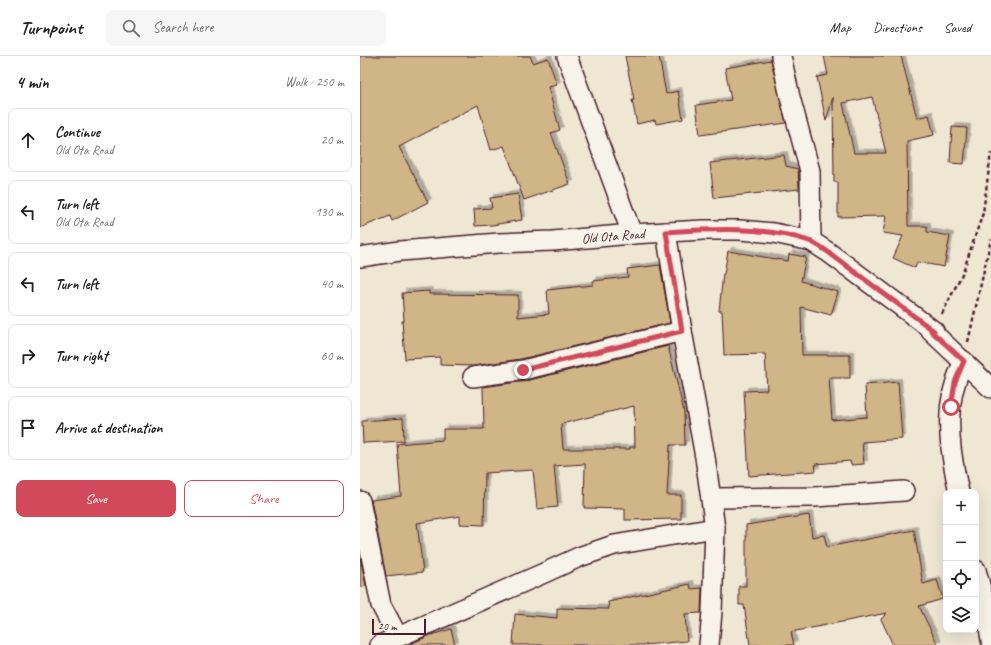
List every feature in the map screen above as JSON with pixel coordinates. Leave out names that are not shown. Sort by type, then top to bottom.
[{"type":"street","points":[[567,56],[632,234]]},
{"type":"street","points":[[781,56],[790,97],[810,171],[811,241]]},
{"type":"street","name":"Old Ota Road","points":[[360,257],[499,243],[553,241],[666,232],[740,230],[774,233],[811,241],[828,252],[933,331],[991,388]]},
{"type":"street","points":[[666,232],[705,457],[715,528],[712,612],[709,645]]},
{"type":"street","points":[[473,377],[523,370],[682,331]]},
{"type":"street","points":[[958,489],[950,440],[951,407],[960,357]]},
{"type":"street","points":[[711,498],[814,497],[904,491]]},
{"type":"street","points":[[360,501],[382,605],[398,637]]},
{"type":"street","points":[[380,645],[579,557],[607,547],[715,528]]},
{"type":"street","points":[[979,581],[986,608],[991,640]]},
{"type":"path","points":[[933,331],[963,272],[983,213],[991,153]]},
{"type":"path","points":[[960,357],[991,239]]},
{"type":"building","points":[[360,56],[530,56],[533,63],[548,58],[557,85],[548,87],[560,130],[551,133],[570,184],[524,200],[504,146],[491,150],[478,105],[399,147],[428,202],[392,221],[390,216],[360,228]]},
{"type":"building","points":[[625,56],[659,56],[666,94],[678,91],[683,119],[656,124],[655,120],[637,124],[632,100],[634,100]]},
{"type":"building","points":[[824,56],[901,56],[917,118],[929,115],[934,135],[907,141],[908,226],[927,226],[927,232],[950,236],[944,267],[917,262],[915,268],[893,258],[903,236],[883,233],[886,216],[838,217],[838,182],[834,182],[833,97],[826,121],[817,77],[828,75]],"holes":[[[872,97],[886,153],[854,153],[843,103]]]},
{"type":"building","points":[[771,60],[786,123],[700,135],[696,105],[731,100],[725,68]]},
{"type":"building","points":[[952,127],[967,128],[964,164],[950,163]]},
{"type":"building","points":[[784,155],[786,166],[798,169],[799,189],[714,198],[710,163]]},
{"type":"building","points":[[518,194],[522,220],[475,226],[474,209],[492,208],[490,198]]},
{"type":"building","points":[[728,251],[788,261],[789,254],[806,257],[801,281],[838,292],[831,315],[801,307],[802,355],[850,355],[850,378],[829,378],[832,420],[867,417],[865,385],[898,382],[902,439],[862,442],[864,464],[851,465],[850,461],[815,464],[816,471],[749,476],[744,391],[767,390],[765,354],[724,355],[722,311],[719,311],[723,274]]},
{"type":"building","points":[[660,265],[670,323],[521,359],[473,366],[440,365],[440,357],[405,359],[402,321],[404,321],[402,293],[429,291],[429,294],[518,295],[518,317],[549,314],[547,290],[593,285],[593,281],[628,277],[627,269]]},
{"type":"building","points":[[668,346],[684,412],[685,445],[670,445],[667,495],[681,495],[681,519],[625,520],[625,509],[584,508],[585,464],[554,466],[558,507],[537,509],[533,470],[485,473],[484,525],[460,524],[460,516],[417,523],[423,572],[386,576],[371,500],[401,496],[397,444],[443,440],[443,429],[484,429],[483,387],[526,381]],"holes":[[[634,406],[635,447],[630,447],[630,449],[563,449],[561,424]]]},
{"type":"building","points":[[403,418],[404,441],[363,443],[362,421]]},
{"type":"building","points":[[809,515],[812,537],[824,535],[827,547],[914,530],[923,584],[937,580],[943,599],[919,606],[938,645],[893,645],[881,619],[887,613],[791,632],[794,645],[750,645],[744,605],[739,605],[739,586],[746,586],[746,525]]},
{"type":"building","points":[[360,557],[366,586],[360,587]]},
{"type":"building","points":[[690,584],[691,589],[702,588],[701,613],[685,614],[687,641],[644,645],[513,645],[515,614],[557,618],[557,608],[609,609],[608,602]]},
{"type":"building","points":[[451,629],[455,645],[410,645],[431,635]]},
{"type":"route","points":[[523,370],[682,331],[666,232],[740,230],[774,233],[811,241],[934,331],[931,331],[964,361],[955,382],[951,407]]}]
